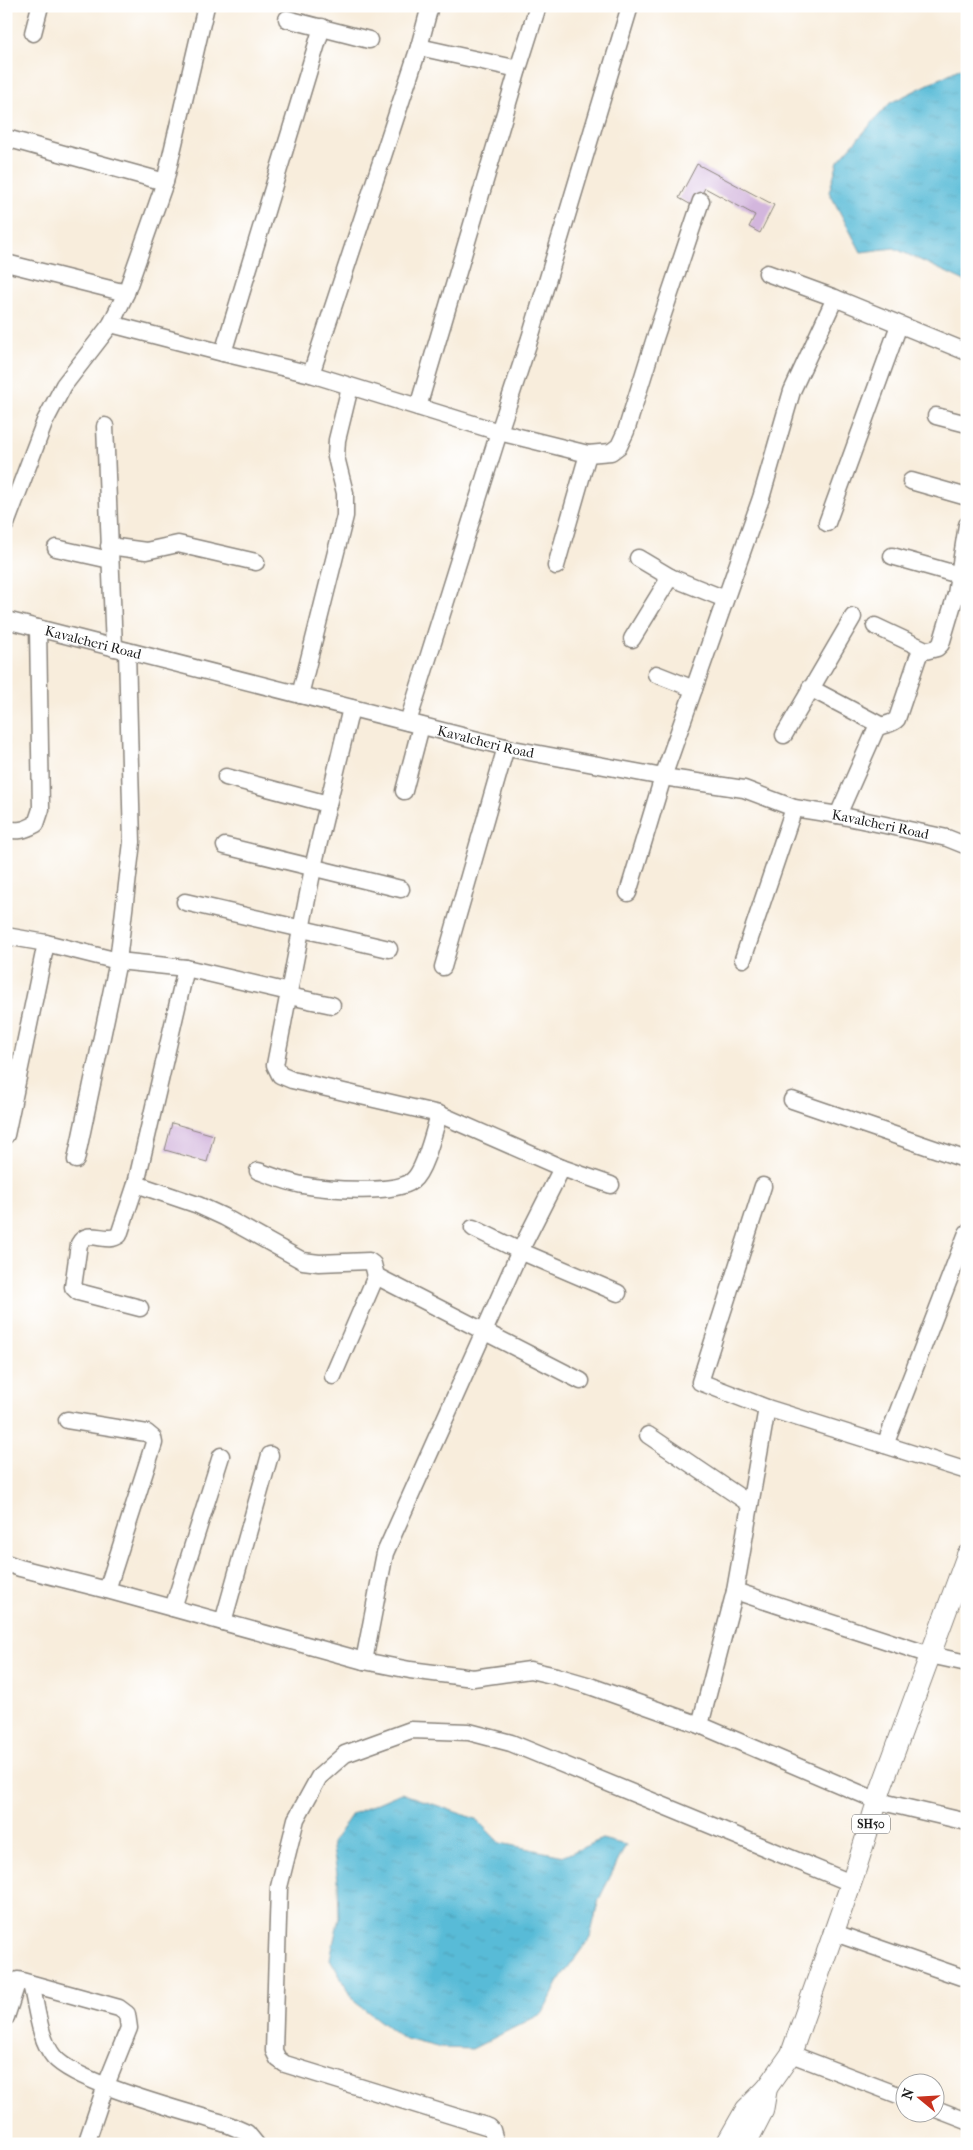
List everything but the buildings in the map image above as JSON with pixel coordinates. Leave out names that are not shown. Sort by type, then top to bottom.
[{"type":"main road","name":"SH50","points":[[726,2144],[746,2109],[767,2088],[791,2054],[878,1801],[967,1556]]},
{"type":"main road","name":"SH50","points":[[746,2144],[763,2111],[767,2088]]},
{"type":"street","points":[[33,33],[40,6]]},
{"type":"street","points":[[6,524],[45,421],[64,385],[111,324],[126,292],[165,182],[206,6]]},
{"type":"street","points":[[311,374],[419,47],[430,6]]},
{"type":"street","points":[[418,407],[538,6]]},
{"type":"street","points":[[404,791],[414,724],[499,432],[530,338],[630,6]]},
{"type":"street","points":[[287,18],[369,40]]},
{"type":"street","points":[[223,354],[322,28]]},
{"type":"street","points":[[419,47],[518,69]]},
{"type":"street","points":[[6,138],[165,182]]},
{"type":"street","points":[[111,324],[223,354],[311,374],[499,432],[588,454],[611,452],[619,446],[626,431],[701,201]]},
{"type":"street","points":[[6,263],[126,292]]},
{"type":"street","points":[[767,273],[835,298],[967,352]]},
{"type":"street","points":[[628,893],[663,777],[761,498],[792,391],[835,298]]},
{"type":"street","points":[[827,523],[899,325]]},
{"type":"street","points":[[300,695],[345,516],[345,493],[336,457],[350,387]]},
{"type":"street","points":[[936,416],[967,424]]},
{"type":"street","points":[[76,1160],[118,961],[132,842],[120,649],[110,553],[104,426]]},
{"type":"street","points":[[556,566],[588,454]]},
{"type":"street","points":[[911,481],[967,497]]},
{"type":"street","points":[[810,688],[880,725],[890,724],[896,719],[921,652],[937,648],[941,644],[956,594],[966,531]]},
{"type":"street","points":[[56,548],[110,553],[146,551],[178,544],[256,562]]},
{"type":"street","points":[[892,556],[958,575]]},
{"type":"street","points":[[638,558],[670,577],[726,599]]},
{"type":"street","points":[[632,638],[670,577]]},
{"type":"street","points":[[784,735],[853,617]]},
{"type":"street","name":"Kavalcheri Road","points":[[6,620],[506,747],[663,777],[744,788],[794,808],[838,815],[947,838],[967,846]]},
{"type":"street","points":[[875,626],[926,650]]},
{"type":"street","points":[[6,829],[15,831],[31,827],[36,824],[41,809],[38,628]]},
{"type":"street","points":[[656,674],[694,689]]},
{"type":"street","points":[[351,708],[313,868],[275,1065],[280,1075],[292,1080],[439,1114],[562,1168],[611,1185]]},
{"type":"street","points":[[838,815],[876,729],[880,725]]},
{"type":"street","points":[[443,967],[506,747]]},
{"type":"street","points":[[226,778],[328,804]]},
{"type":"street","points":[[744,959],[794,808]]},
{"type":"street","points":[[225,846],[400,889]]},
{"type":"street","points":[[185,902],[389,949]]},
{"type":"street","points":[[6,936],[46,943],[118,961],[186,968],[332,1005]]},
{"type":"street","points":[[6,1135],[46,943]]},
{"type":"street","points":[[140,1308],[78,1292],[73,1287],[79,1244],[82,1238],[87,1236],[113,1238],[119,1235],[136,1184],[186,968]]},
{"type":"street","points":[[792,1100],[967,1160]]},
{"type":"street","points":[[258,1171],[300,1184],[339,1190],[402,1186],[412,1181],[418,1173],[439,1114]]},
{"type":"street","points":[[364,1661],[385,1553],[483,1331],[520,1251],[562,1168]]},
{"type":"street","points":[[136,1184],[198,1205],[224,1217],[303,1261],[319,1263],[369,1261],[373,1264],[376,1276],[333,1376]]},
{"type":"street","points":[[763,1186],[700,1382],[767,1408],[967,1471]]},
{"type":"street","points":[[473,1228],[520,1251],[618,1293]]},
{"type":"street","points":[[885,1445],[967,1233]]},
{"type":"street","points":[[376,1276],[580,1381]]},
{"type":"street","points":[[700,1725],[735,1592],[767,1408]]},
{"type":"street","points":[[67,1420],[147,1434],[153,1438],[154,1443],[106,1590]]},
{"type":"street","points":[[648,1435],[750,1504]]},
{"type":"street","points":[[223,1622],[270,1455]]},
{"type":"street","points":[[173,1608],[221,1456]]},
{"type":"street","points":[[6,1563],[364,1661],[410,1670],[473,1678],[530,1670],[587,1685],[700,1725],[878,1801],[967,1822]]},
{"type":"street","points":[[735,1592],[930,1654],[967,1663]]},
{"type":"street","points":[[496,2144],[492,2130],[488,2128],[285,2064],[278,2059],[274,2050],[280,1887],[296,1819],[319,1777],[345,1754],[410,1730],[470,1732],[510,1743],[851,1883]]},
{"type":"street","points":[[832,1932],[967,1979]]},
{"type":"street","points":[[6,2017],[19,1980]]},
{"type":"street","points":[[19,1980],[119,2008],[127,2014],[129,2028],[106,2085],[86,2144]]},
{"type":"street","points":[[19,1980],[45,2040],[54,2056],[65,2067],[106,2085],[230,2125],[248,2133],[256,2144]]},
{"type":"street","points":[[791,2054],[896,2094]]},
{"type":"street","points":[[946,2113],[967,2121]]},
{"type":"street","points":[[230,2125],[236,2144]]},
{"type":"water","points":[[967,65],[967,282],[894,248],[861,252],[829,192],[838,161],[890,103]]},
{"type":"water","points":[[401,1793],[476,1819],[500,1843],[564,1856],[602,1839],[626,1845],[599,1899],[590,1938],[561,1977],[543,2013],[472,2049],[441,2048],[402,2038],[355,2002],[330,1959],[339,1917],[338,1879],[332,1843],[352,1814]]}]
